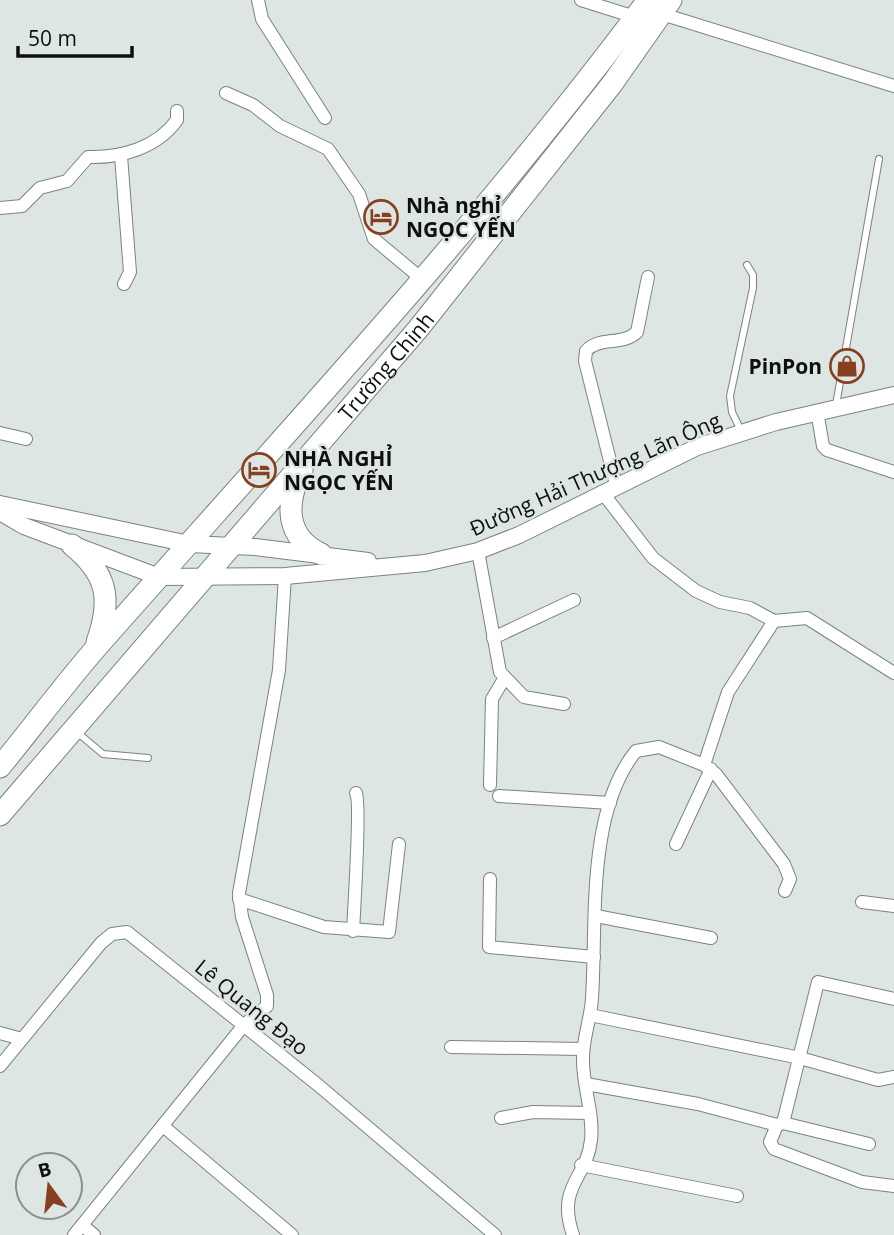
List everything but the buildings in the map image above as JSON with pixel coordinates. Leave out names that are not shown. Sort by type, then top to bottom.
[{"type":"highway","name":"Trường Chinh","points":[[0,767],[95,649],[423,280],[654,8]]},
{"type":"highway","name":"Trường Chinh","points":[[0,815],[435,307],[612,84],[654,8]]},
{"type":"highway","points":[[312,451],[296,482],[291,502],[292,522],[305,546],[321,554]]},
{"type":"highway","points":[[72,545],[96,568],[106,600],[106,616],[95,649]]},
{"type":"street","points":[[258,0],[262,19],[325,118]]},
{"type":"street","points":[[580,0],[654,8],[894,86]]},
{"type":"street","points":[[226,93],[253,105],[280,127],[328,149],[359,194],[374,239],[423,280]]},
{"type":"street","points":[[0,208],[22,206],[40,188],[67,181],[88,157],[121,156],[169,131],[177,120],[177,111]]},
{"type":"street","points":[[121,156],[130,272],[124,284]]},
{"type":"street","points":[[648,277],[636,332],[626,338],[593,344],[586,351],[585,361],[609,488],[632,535],[678,580],[712,600],[743,606],[774,621],[807,618],[894,673]]},
{"type":"street","name":"Đường Hải Thượng Lãn Ông","points":[[0,512],[24,526],[159,577],[285,576],[442,561],[519,535],[688,451],[742,432],[817,411],[894,395]]},
{"type":"street","points":[[817,411],[823,446],[827,450],[894,472]]},
{"type":"street","points":[[0,433],[26,439]]},
{"type":"street","name":"Đường Hải Thượng Lãn Ông","points":[[0,504],[189,544],[321,554],[394,565]]},
{"type":"street","points":[[478,551],[493,638],[504,679],[524,697],[564,704]]},
{"type":"street","points":[[94,1235],[78,1230],[244,1025],[267,1006],[267,995],[239,900],[279,670],[285,576]]},
{"type":"street","points":[[493,638],[575,600]]},
{"type":"street","points":[[676,844],[708,767],[728,692],[774,621]]},
{"type":"street","points":[[490,785],[492,699],[504,679]]},
{"type":"street","points":[[573,1235],[568,1196],[591,1140],[583,1049],[590,1015],[604,817],[628,761],[643,748],[669,750],[708,767],[784,864],[790,880],[785,891]]},
{"type":"street","points":[[353,931],[355,844],[360,802],[356,793]]},
{"type":"street","points":[[499,796],[610,803]]},
{"type":"street","points":[[239,900],[313,925],[353,931],[389,932],[399,844]]},
{"type":"street","points":[[490,879],[489,947],[594,957]]},
{"type":"street","points":[[862,902],[894,906]]},
{"type":"street","points":[[596,916],[711,938]]},
{"type":"street","name":"Lê Quang Đạo","points":[[0,1066],[101,943],[120,931],[134,935],[495,1235]]},
{"type":"street","points":[[894,999],[818,982],[800,1058],[780,1124],[770,1142],[774,1149],[862,1182],[894,1186]]},
{"type":"street","points":[[590,1015],[800,1058],[878,1080],[894,1077]]},
{"type":"street","points":[[0,1033],[22,1039]]},
{"type":"street","points":[[451,1048],[583,1049]]},
{"type":"street","points":[[586,1084],[698,1104],[869,1144]]},
{"type":"street","points":[[501,1118],[533,1112],[589,1113]]},
{"type":"street","points":[[163,1126],[292,1235]]},
{"type":"street","points":[[581,1165],[737,1196]]},
{"type":"lane","points":[[836,407],[879,159]]},
{"type":"lane","points":[[742,432],[732,412],[730,396],[753,288],[753,275],[747,265]]},
{"type":"lane","points":[[74,729],[103,754],[148,758]]},
{"type":"place","name":"Nhà nghỉ NGỌC YẾN","points":[[381,217]]},
{"type":"place","name":"PinPon","points":[[847,366]]},
{"type":"place","name":"NHÀ NGHỈ NGỌC YẾN","points":[[259,470]]}]
